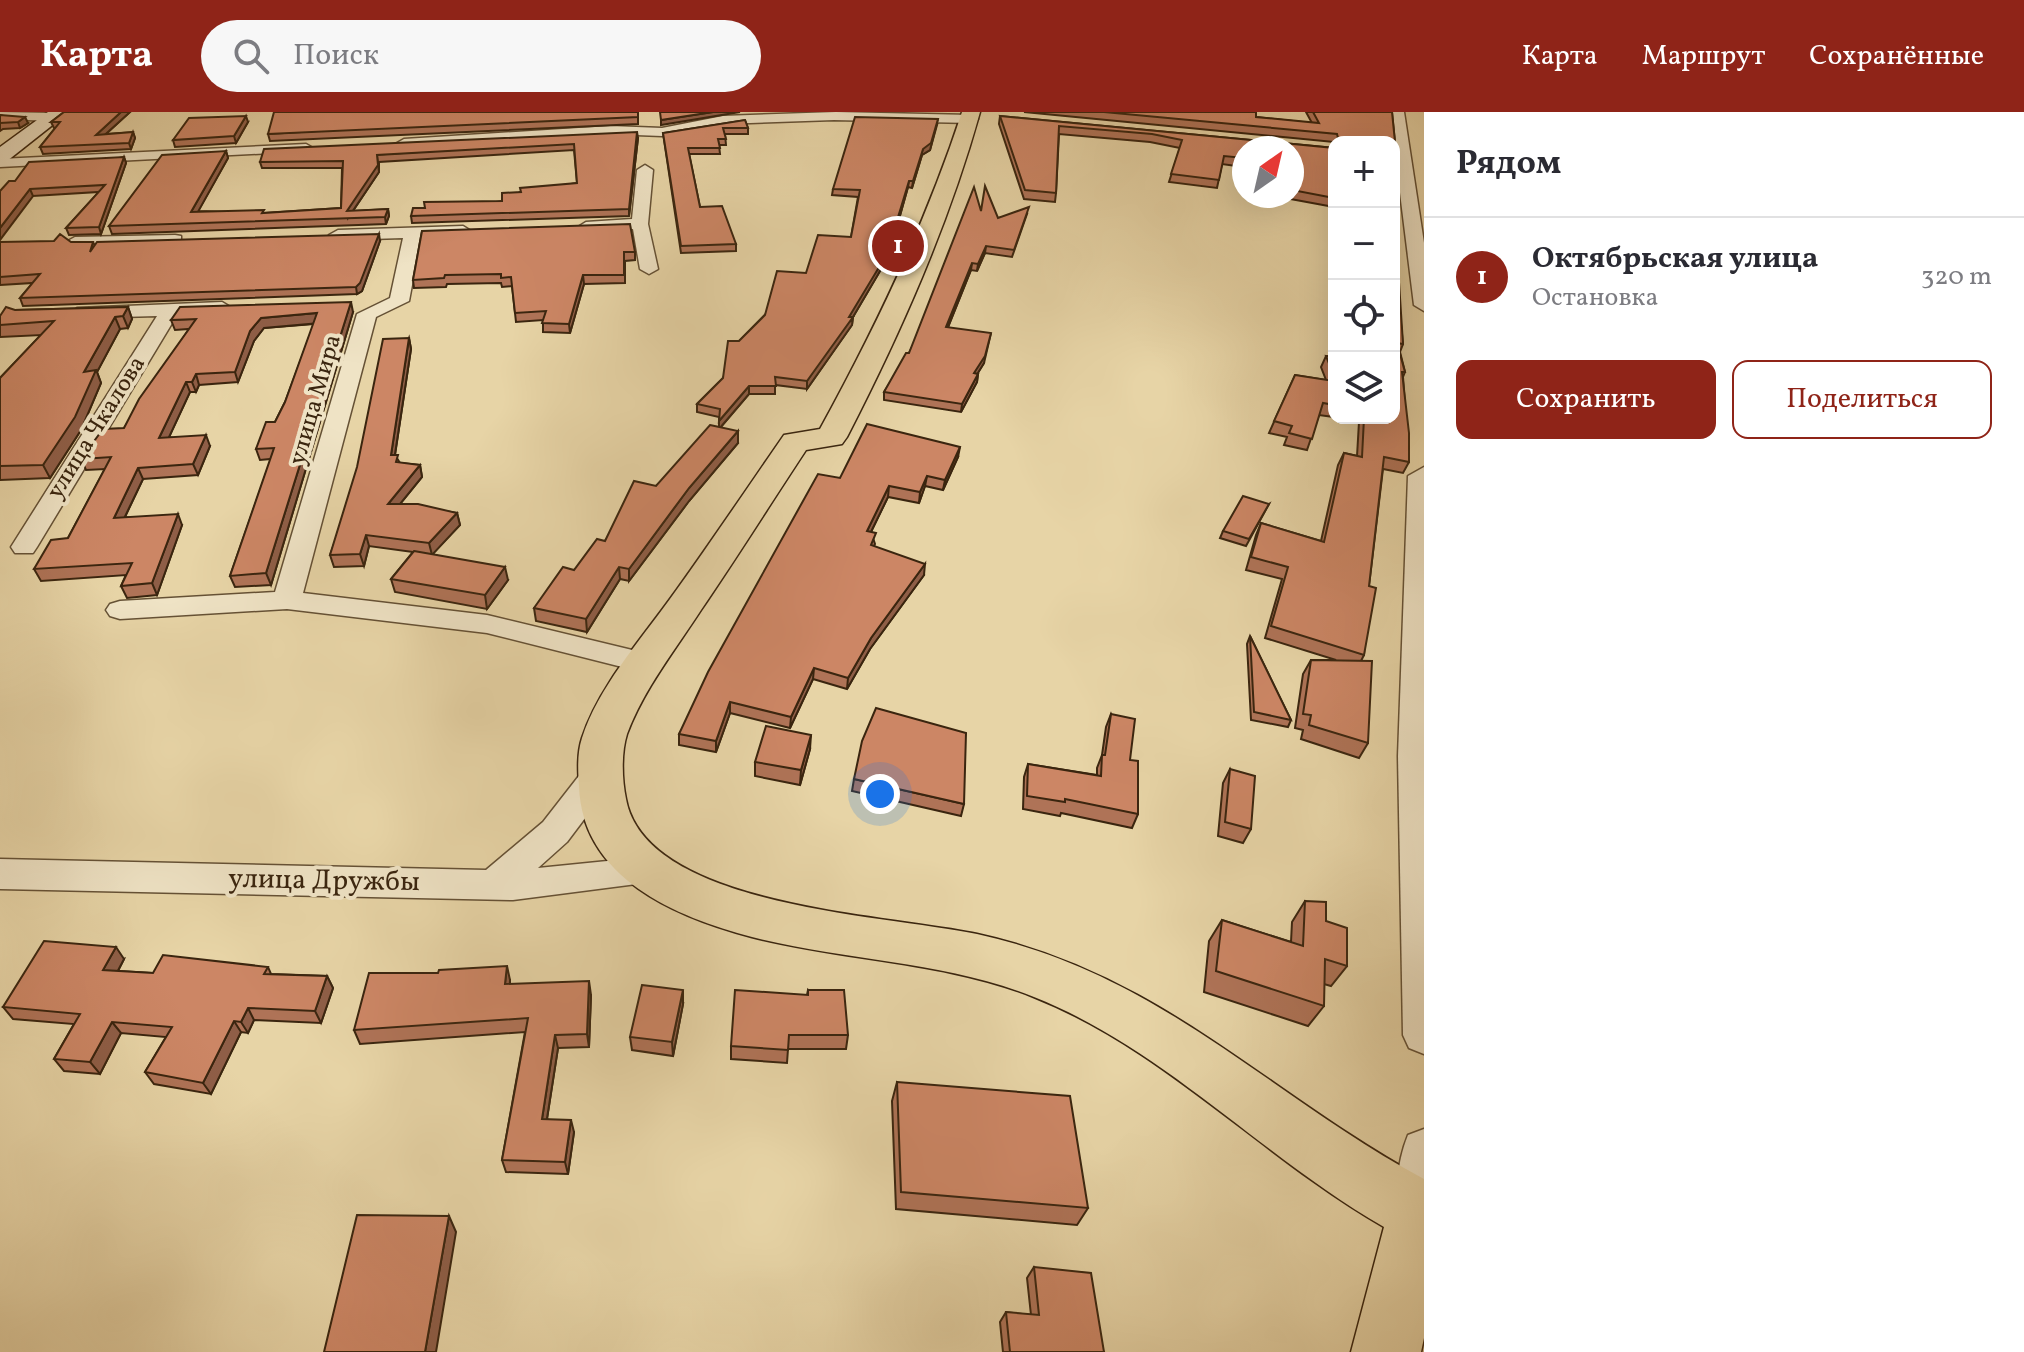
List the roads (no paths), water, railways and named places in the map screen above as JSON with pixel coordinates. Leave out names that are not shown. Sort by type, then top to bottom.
[{"type":"main road","points":[[0,160],[56,114]]},
{"type":"main road","points":[[974,115],[888,330],[831,437],[795,442],[646,663],[604,738],[599,796],[610,828],[623,850],[647,871],[680,890],[752,916],[979,955],[1056,980],[1128,1016],[1243,1091],[1328,1159],[1423,1192],[1386,1352]]},
{"type":"street","points":[[1397,112],[1398,136]]},
{"type":"street","points":[[0,115],[56,114]]},
{"type":"street","points":[[389,144],[612,122],[662,132],[723,120],[974,115]]},
{"type":"street","points":[[0,160],[327,147]]},
{"type":"street","points":[[1400,159],[1424,164]]},
{"type":"street","points":[[1400,165],[1424,305]]},
{"type":"street","points":[[645,170],[640,224],[649,269]]},
{"type":"street","points":[[565,227],[640,224]]},
{"type":"street","points":[[321,236],[489,230]]},
{"type":"street","points":[[354,303],[399,301],[413,233]]},
{"type":"street","points":[[75,242],[198,239]]},
{"type":"street","name":"улица Мира","points":[[287,600],[367,314],[399,301]]},
{"type":"street","points":[[66,312],[247,307]]},
{"type":"street","name":"улица Чкалова","points":[[24,547],[170,310]]},
{"type":"street","points":[[1424,474],[1420,476],[1414,709],[1415,904],[1424,1035]]},
{"type":"street","points":[[120,610],[287,600],[487,624],[646,663]]},
{"type":"street","points":[[494,884],[555,832],[601,772]]},
{"type":"street","name":"улица Дружбы","points":[[0,874],[494,884],[647,871]]},
{"type":"place","name":"Октябрьская улица","points":[[898,246]]}]
